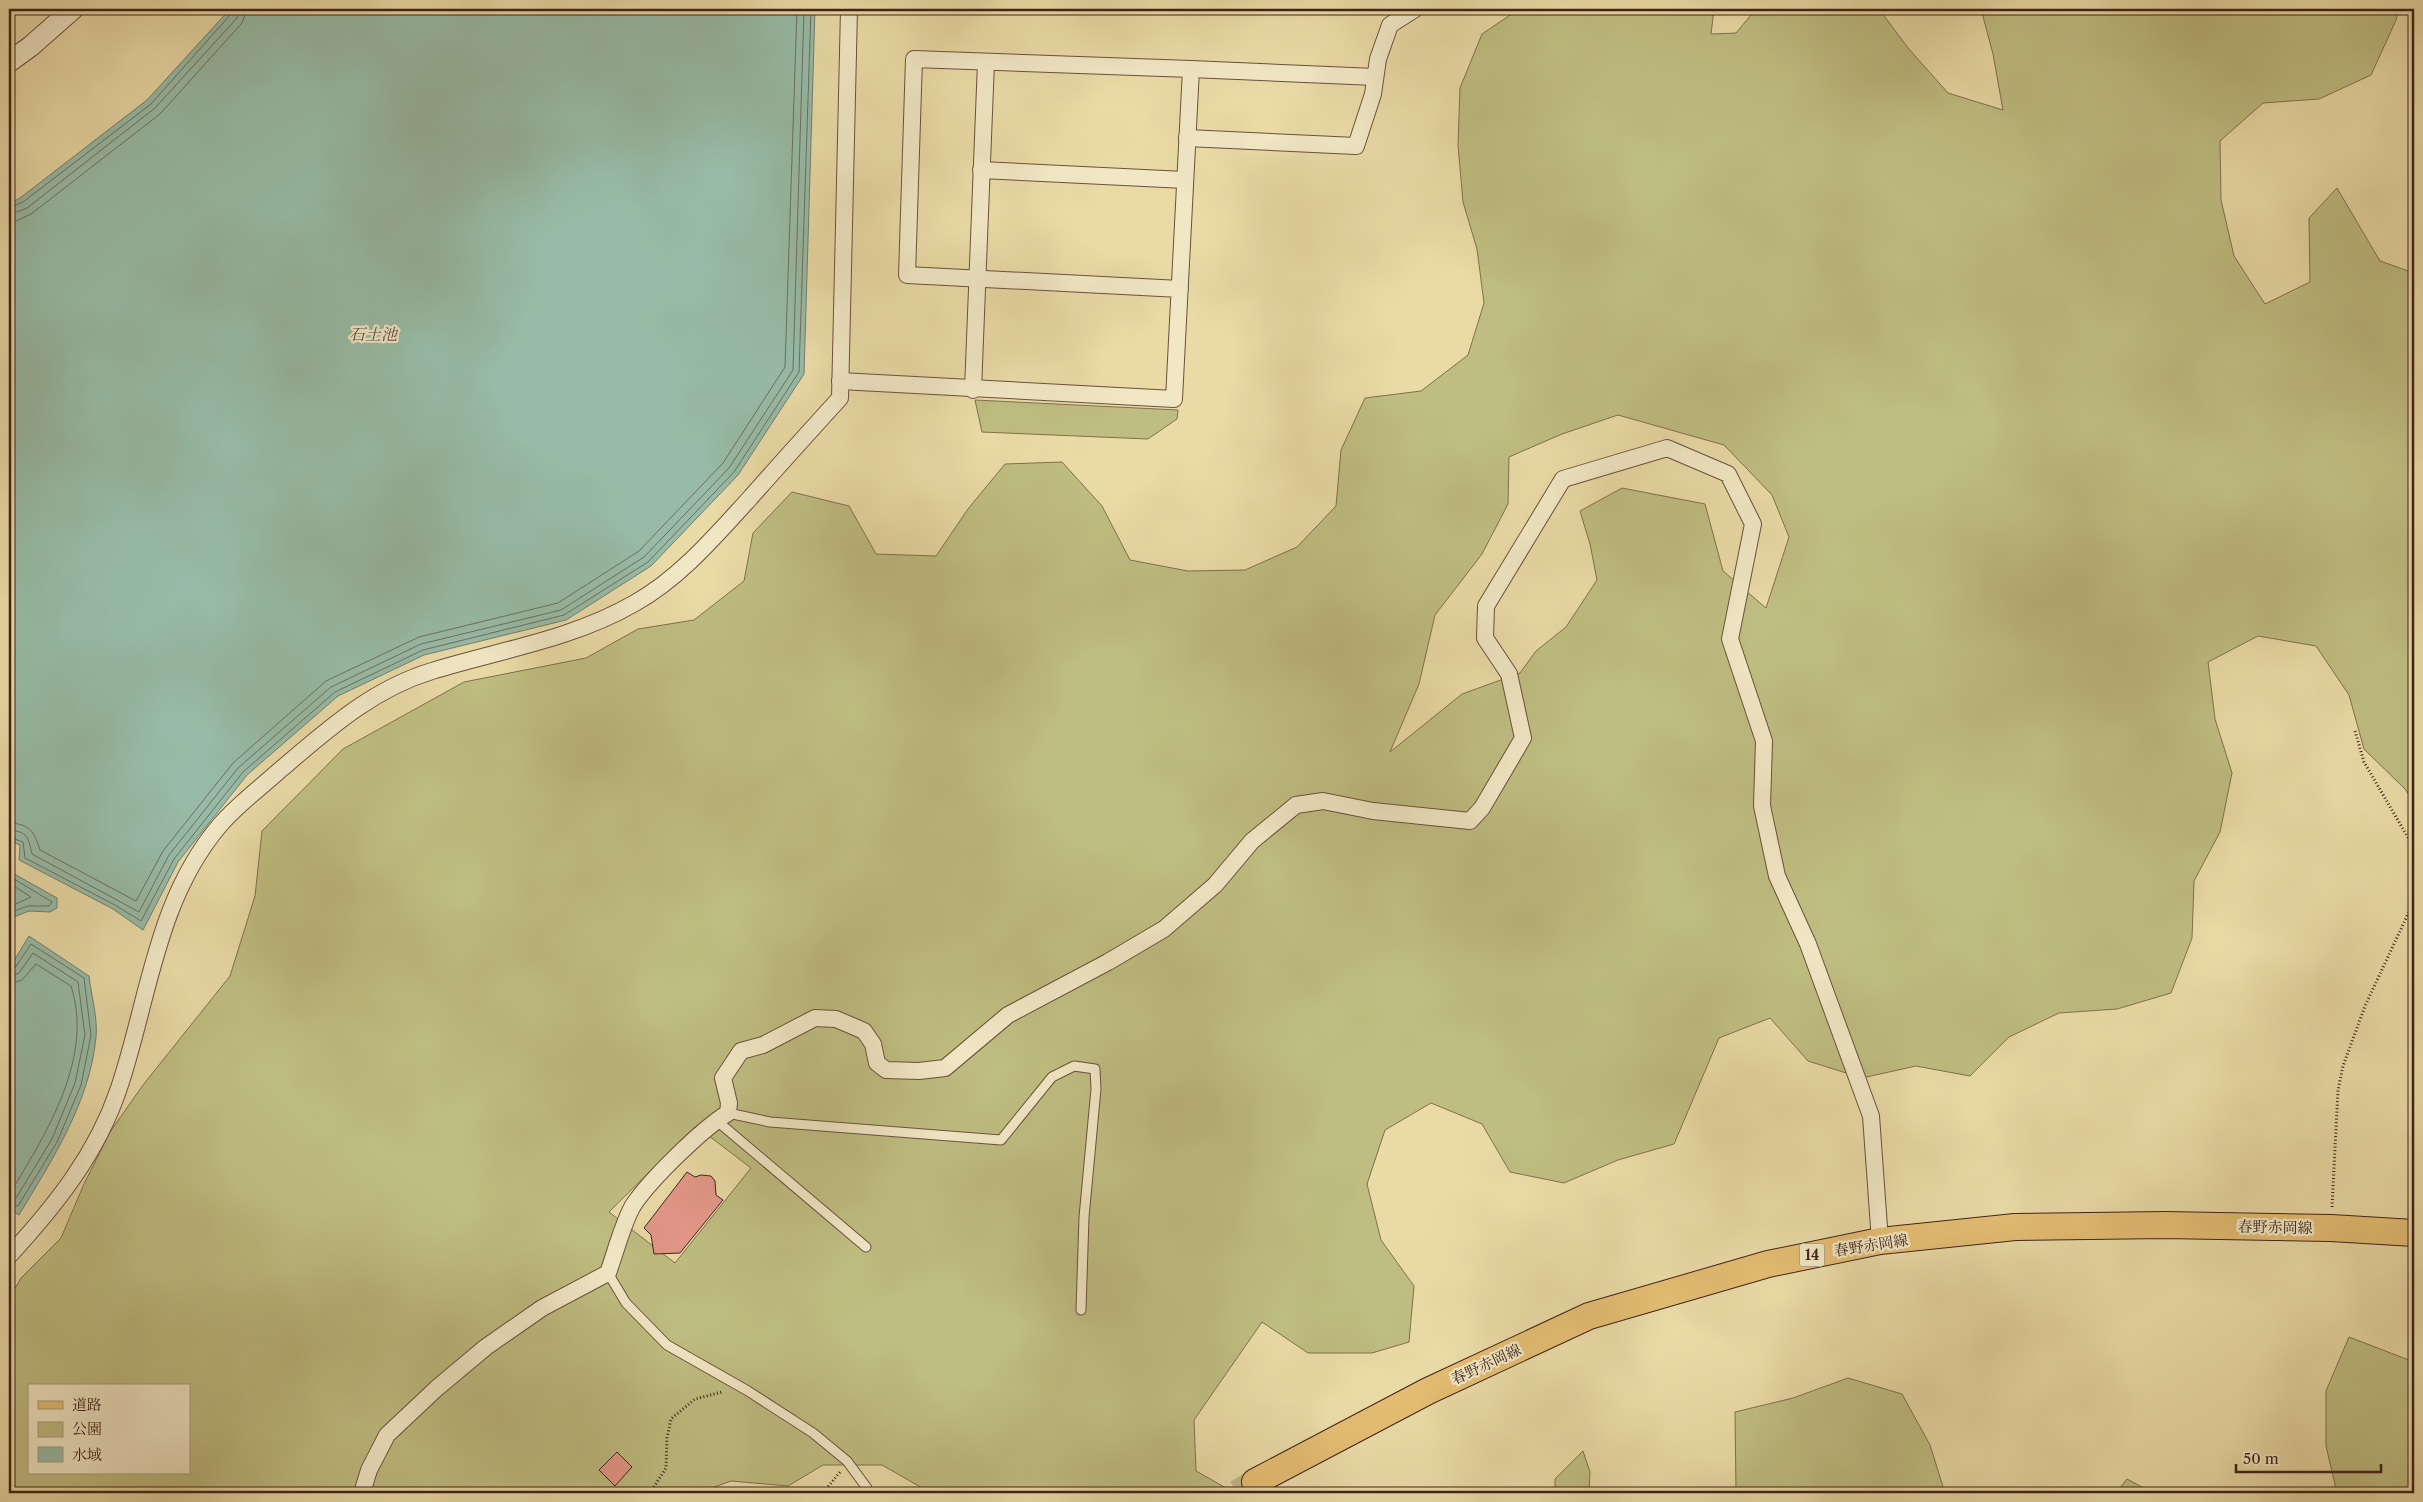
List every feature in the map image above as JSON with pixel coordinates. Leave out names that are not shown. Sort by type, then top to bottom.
[{"type":"main road","name":"春野赤岡線","points":[[1255,1482],[1428,1391],[1588,1316],[1768,1264],[1880,1241],[2015,1227],[2165,1225],[2331,1228],[2414,1233]]},
{"type":"street","points":[[9,62],[31,46],[73,9]]},
{"type":"street","points":[[9,1256],[64,1193],[83,1164],[106,1122],[128,1056],[164,926],[188,872],[218,826],[325,731],[375,696],[405,680],[544,640],[607,618],[637,603],[666,583],[717,535],[840,398],[849,9]]},
{"type":"street","points":[[1187,138],[1356,146],[1373,94],[1378,60],[1390,25],[1415,9]]},
{"type":"street","points":[[1180,288],[907,275],[914,59],[1375,77]]},
{"type":"street","points":[[973,390],[986,62]]},
{"type":"street","points":[[840,382],[973,390],[1174,398],[1190,70]]},
{"type":"street","points":[[981,170],[1185,180]]},
{"type":"street","points":[[362,1493],[369,1470],[387,1435],[437,1388],[486,1348],[542,1308],[608,1273],[633,1205],[658,1176],[722,1117],[729,1103],[722,1078],[741,1051],[763,1045],[815,1018],[836,1019],[864,1031],[873,1044],[877,1063],[886,1070],[919,1071],[945,1068],[1008,1015],[1108,962],[1164,929],[1215,885],[1252,841],[1296,805],[1323,800],[1374,811],[1470,821],[1482,808],[1523,738],[1509,674],[1484,638],[1486,606],[1563,478],[1668,448],[1728,474],[1753,524],[1730,639],[1764,741],[1762,806],[1778,876],[1808,944],[1871,1116],[1880,1241]]},
{"type":"lane","points":[[722,1117],[1001,1140],[1052,1077],[1074,1066],[1095,1069],[1096,1089],[1084,1217],[1081,1310]]},
{"type":"lane","points":[[722,1117],[866,1247]]},
{"type":"lane","points":[[608,1273],[626,1303],[667,1344],[748,1391],[813,1433],[847,1461],[866,1488]]},
{"type":"path","points":[[2355,731],[2364,762],[2414,848]]},
{"type":"path","points":[[2331,1228],[2338,1090],[2343,1066],[2365,1006],[2414,901]]},
{"type":"path","points":[[650,1493],[666,1468],[667,1438],[672,1419],[695,1399],[724,1391],[748,1391]]},
{"type":"path","points":[[826,1493],[827,1488],[847,1461]]},
{"type":"green space","points":[[1519,9],[1714,9],[1711,34],[1736,33],[1756,9],[1879,9],[1908,48],[1948,93],[2003,110],[1993,54],[1981,9],[2399,9],[2396,20],[2371,75],[2319,99],[2263,103],[2220,141],[2221,200],[2234,256],[2265,304],[2310,282],[2309,218],[2337,188],[2380,261],[2414,273],[2414,803],[2405,789],[2364,749],[2349,695],[2316,646],[2258,636],[2208,662],[2215,719],[2232,773],[2220,832],[2194,881],[2192,938],[2171,993],[2117,1009],[2059,1013],[2009,1037],[1970,1076],[1916,1066],[1862,1078],[1808,1061],[1770,1018],[1719,1038],[1674,1144],[1618,1160],[1564,1183],[1510,1172],[1482,1124],[1431,1103],[1385,1130],[1367,1184],[1381,1240],[1414,1286],[1409,1342],[1372,1353],[1308,1353],[1262,1322],[1194,1420],[1196,1471],[1235,1493],[931,1493],[882,1465],[823,1465],[788,1486],[731,1481],[698,1493],[9,1493],[9,1299],[21,1278],[61,1238],[84,1184],[110,1132],[143,1085],[230,976],[255,896],[262,831],[343,749],[464,682],[586,658],[638,629],[694,620],[744,581],[753,533],[792,492],[849,506],[876,554],[936,556],[968,509],[1005,464],[1062,462],[1102,506],[1130,560],[1188,571],[1245,570],[1297,547],[1336,506],[1341,450],[1365,398],[1421,391],[1468,355],[1484,303],[1477,249],[1463,202],[1458,145],[1460,88],[1482,34]],"holes":[[[1618,415],[1724,445],[1772,495],[1789,537],[1766,608],[1723,571],[1705,504],[1622,488],[1580,511],[1590,544],[1597,580],[1566,627],[1536,651],[1520,673],[1462,694],[1390,752],[1419,684],[1435,615],[1482,554],[1508,504],[1509,457],[1562,434]],[[696,1126],[751,1168],[675,1263],[609,1212]]]},
{"type":"green space","points":[[975,400],[1178,410],[1177,419],[1148,439],[982,432]]},
{"type":"green space","points":[[2349,1337],[2414,1362],[2414,1493],[2337,1493],[2326,1446],[2326,1391]]},
{"type":"green space","points":[[1848,1378],[1902,1394],[1930,1445],[1945,1493],[1736,1493],[1735,1412],[1793,1398]]},
{"type":"green space","points":[[1583,1451],[1590,1472],[1589,1493],[1555,1493],[1555,1479]]},
{"type":"green space","points":[[2127,1479],[2153,1493],[2116,1493]]},
{"type":"water","name":"石土池","points":[[230,9],[815,9],[804,374],[738,475],[651,566],[566,620],[424,655],[338,696],[247,775],[178,862],[143,930],[113,909],[19,860],[20,845],[9,841],[9,204],[20,198],[147,100]]},
{"type":"water","points":[[9,871],[57,898],[57,908],[50,912],[29,911],[9,919]]},
{"type":"water","points":[[29,936],[89,976],[95,1014],[96,1037],[92,1061],[78,1107],[56,1152],[19,1215],[9,1209],[9,969]]},
{"type":"building","points":[[687,1172],[695,1177],[701,1175],[711,1176],[715,1181],[716,1195],[723,1200],[680,1253],[654,1254],[651,1235],[644,1228]]},
{"type":"building","points":[[617,1452],[632,1467],[615,1486],[599,1470]]},
{"type":"tunnel","points":[[1237,1493],[1255,1482]]}]
